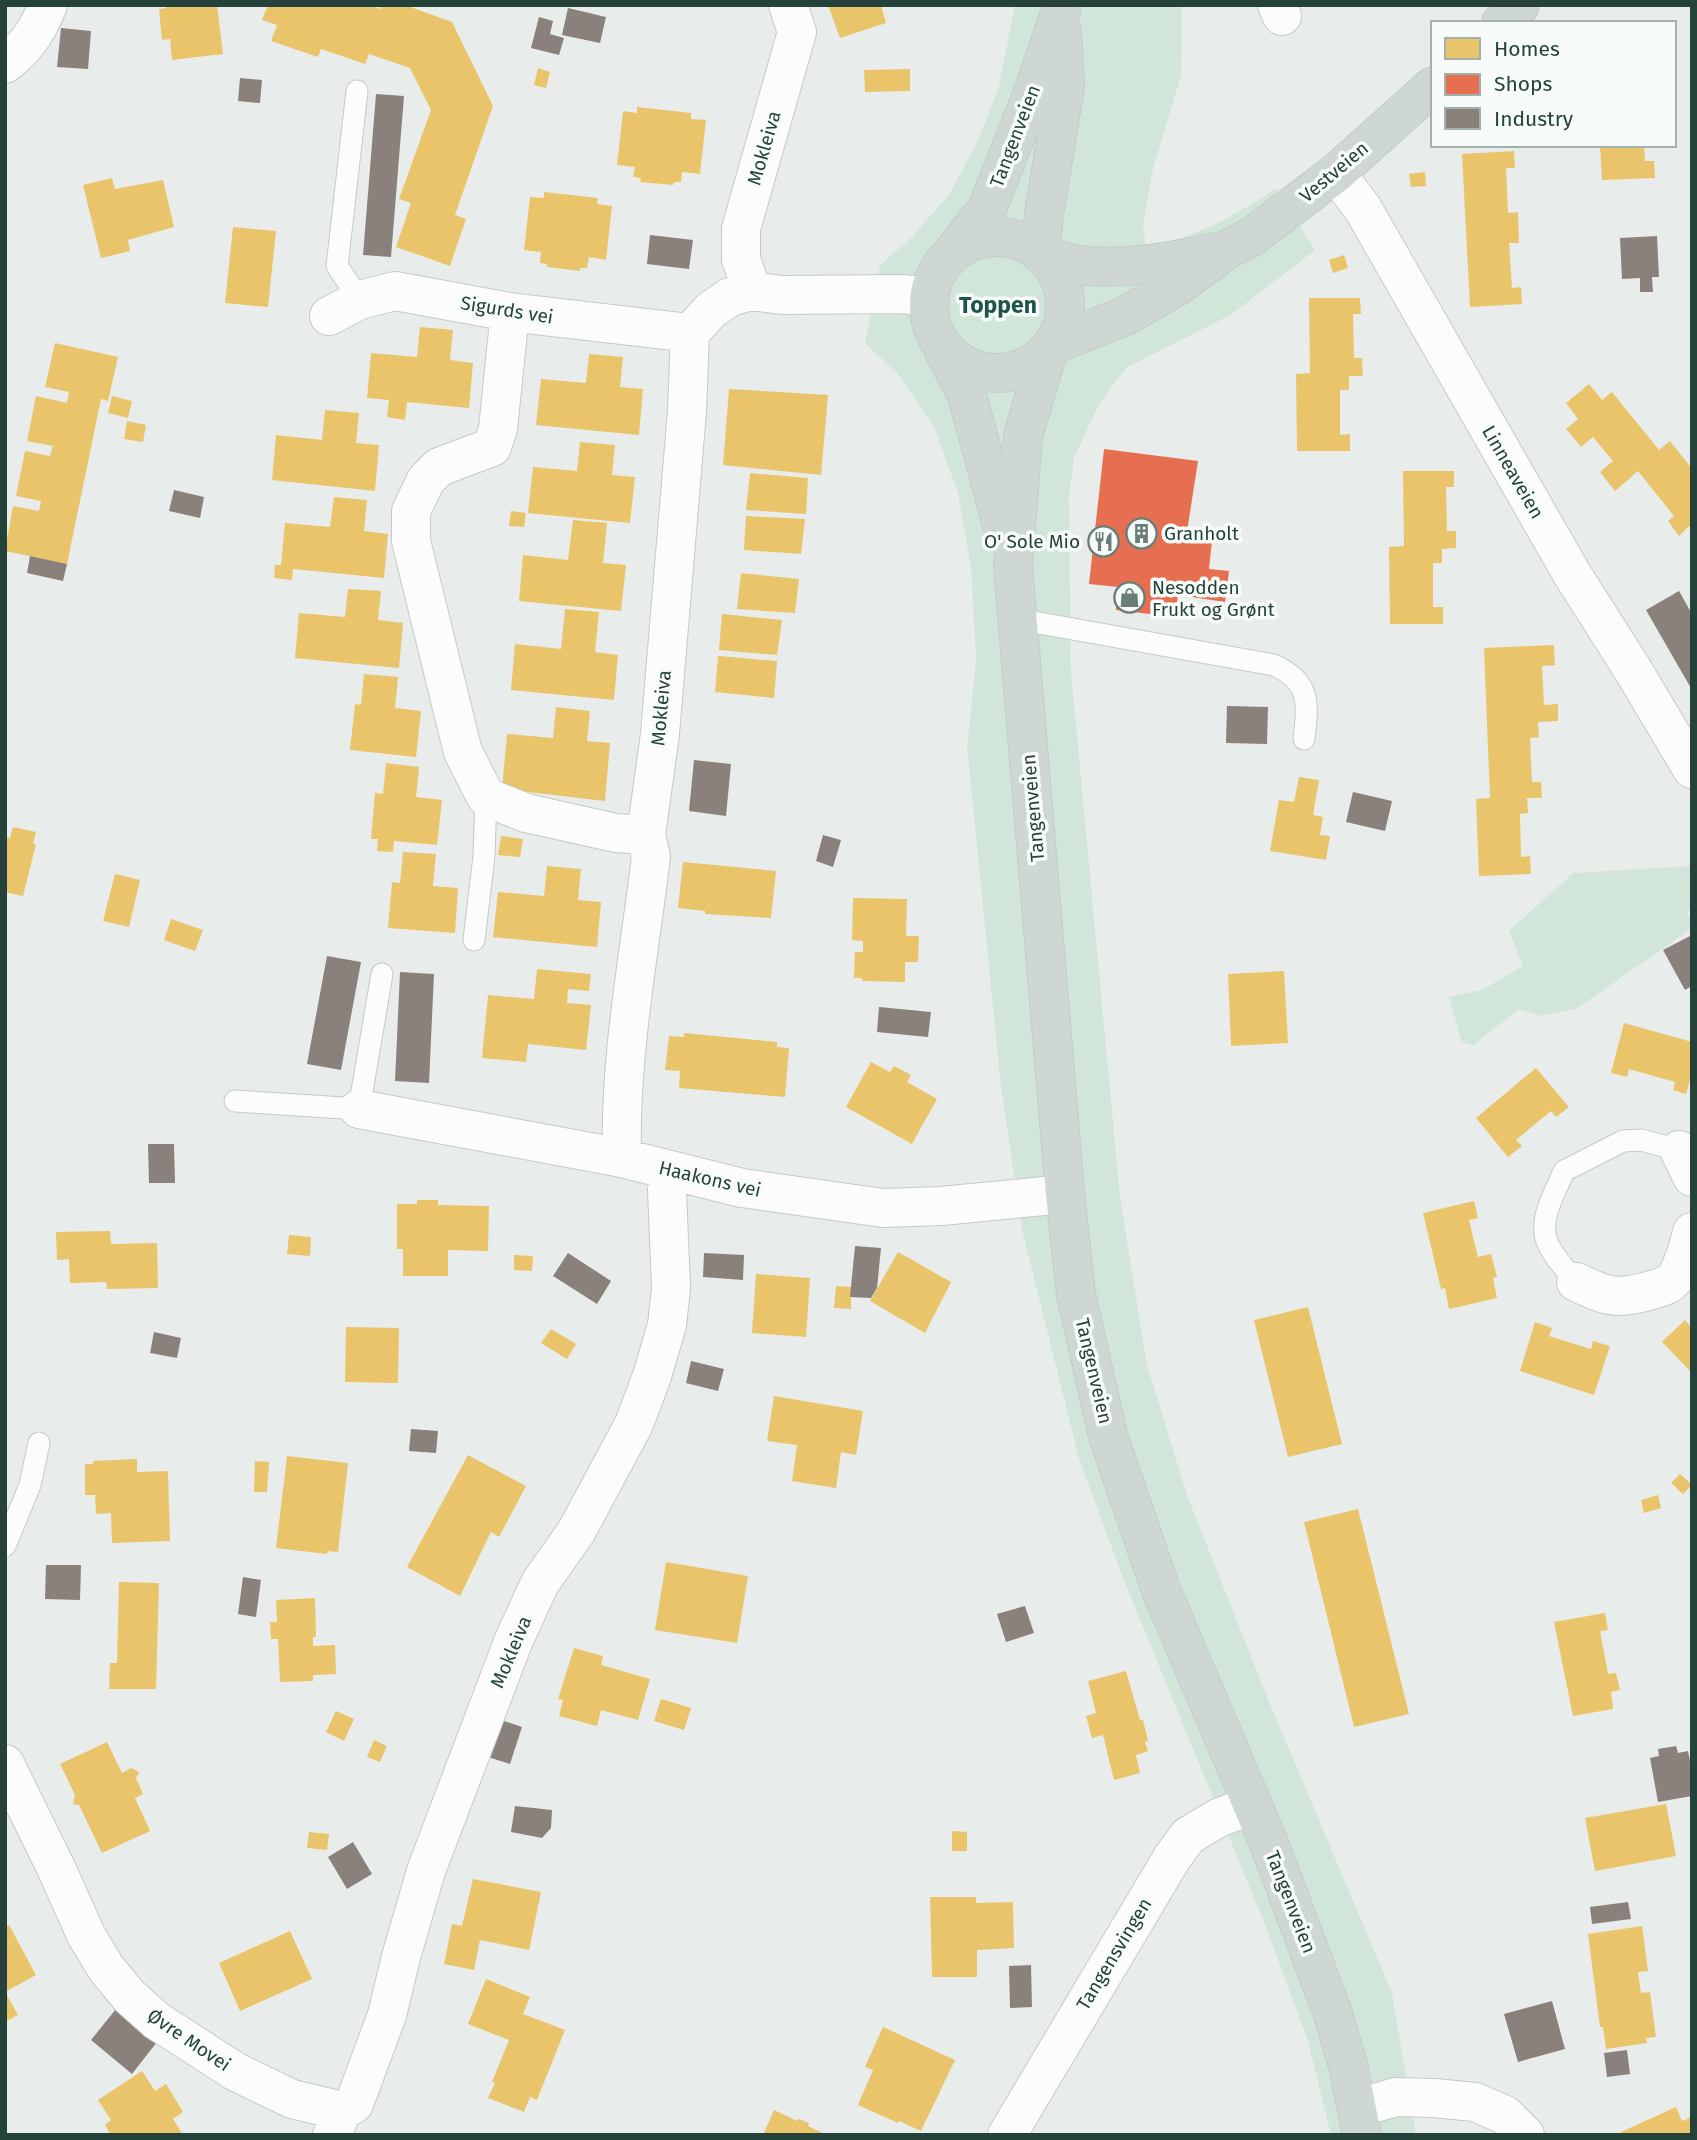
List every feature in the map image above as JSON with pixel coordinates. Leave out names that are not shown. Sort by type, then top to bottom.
[{"type":"main road","points":[[1503,21],[1520,5]]},
{"type":"main road","name":"Tangenveien","points":[[952,254],[987,209],[1035,87],[1061,7]]},
{"type":"main road","name":"Tangenveien","points":[[1043,255],[1044,214],[1065,86],[1061,7]]},
{"type":"main road","name":"Vestveien","points":[[1051,347],[1125,316],[1176,287],[1228,249],[1253,236],[1336,173],[1431,88]]},
{"type":"main road","points":[[990,237],[1008,237],[1032,246],[1043,255],[1063,286],[1065,303],[1063,320],[1051,347],[1031,364],[1011,372],[977,370],[962,363],[939,341],[929,317],[932,283],[940,267],[952,254],[973,241],[990,237]]},
{"type":"main road","name":"Vestveien","points":[[1043,255],[1085,266],[1120,265],[1168,263],[1228,249]]},
{"type":"main road","name":"Tangenveien","points":[[939,341],[967,395],[1013,565]]},
{"type":"main road","name":"Tangenveien","points":[[1051,347],[1023,436],[1013,565],[1065,1194],[1076,1294],[1108,1436],[1161,1590],[1270,1846],[1333,2014],[1359,2122]]},
{"type":"street","points":[[5,64],[20,52],[35,32],[48,5]]},
{"type":"street","name":"Mokleiva","points":[[752,290],[741,259],[741,229],[797,32],[788,5]]},
{"type":"street","name":"Linneaveien","points":[[1336,173],[1363,209],[1572,574],[1692,769]]},
{"type":"street","name":"Sigurds vei","points":[[344,308],[395,290],[510,312],[690,333]]},
{"type":"street","points":[[690,333],[711,310],[730,297],[752,290],[782,295],[902,294],[929,297]]},
{"type":"street","points":[[510,312],[498,429],[492,447],[439,467],[426,480],[411,511],[411,541],[463,752],[486,797],[526,813],[616,833],[646,835]]},
{"type":"street","name":"Mokleiva","points":[[622,1158],[621,1133],[627,1054],[651,858],[646,835],[660,734],[687,411],[690,333]]},
{"type":"street","name":"Haakons vei","points":[[359,1109],[622,1158],[742,1188],[883,1208],[941,1206],[1065,1194]]},
{"type":"street","name":"Mokleiva","points":[[337,2123],[354,2104],[387,2015],[426,1871],[513,1642],[540,1583],[576,1532],[634,1424],[652,1376],[667,1325],[671,1288],[667,1190],[670,1170]]},
{"type":"street","points":[[1576,1282],[1602,1294],[1626,1297],[1667,1285],[1674,1279],[1687,1252],[1692,1232]]},
{"type":"street","name":"Øvre Movei","points":[[5,1764],[86,1935],[106,1968],[129,1996],[157,2021],[236,2072],[337,2123]]},
{"type":"street","name":"Tangensvingen","points":[[1007,2135],[1172,1858],[1188,1836],[1218,1818],[1252,1805]]},
{"type":"street","points":[[1359,2122],[1396,2097],[1434,2098],[1475,2102],[1505,2115],[1525,2135]]},
{"type":"lane","points":[[344,308],[337,266],[357,91]]},
{"type":"lane","points":[[1017,620],[1273,665],[1287,671],[1301,685],[1308,703],[1304,739]]},
{"type":"lane","points":[[474,940],[484,856],[486,797]]},
{"type":"lane","points":[[234,1101],[359,1109],[382,974]]},
{"type":"lane","points":[[1576,1282],[1548,1245],[1544,1230],[1547,1213],[1564,1171],[1623,1141],[1641,1140],[1688,1154]]},
{"type":"lane","points":[[5,1546],[30,1485],[39,1443]]},
{"type":"green space","points":[[1015,5],[1182,5],[1181,76],[1153,169],[1143,224],[1146,247],[1181,238],[1214,224],[1277,188],[1315,250],[1232,314],[1126,368],[1098,406],[1074,458],[1069,498],[1071,671],[1120,1197],[1147,1365],[1187,1495],[1265,1692],[1392,1993],[1416,2135],[1331,2135],[1308,2041],[1266,1927],[1123,1578],[1079,1459],[1022,1230],[1000,1079],[967,746],[976,659],[971,568],[958,493],[934,427],[897,373],[865,343],[880,265],[909,240],[949,195],[979,138],[998,90]]},
{"type":"green space","points":[[1690,866],[1692,908],[1686,912],[1692,921],[1692,928],[1576,1009],[1542,1016],[1518,1009],[1474,1045],[1462,1042],[1449,997],[1482,990],[1523,966],[1509,931],[1573,873]]},
{"type":"building: Homes","points":[[166,5],[217,5],[223,54],[172,60],[170,39],[162,40],[159,9],[166,8]]},
{"type":"building: Homes","points":[[268,5],[369,5],[380,9],[382,5],[405,5],[452,22],[493,106],[455,215],[466,219],[450,266],[396,247],[411,203],[399,199],[431,110],[410,68],[369,54],[365,64],[321,49],[318,57],[271,41],[277,25],[262,20]]},
{"type":"building: Homes","points":[[828,5],[881,5],[886,23],[840,38]]},
{"type":"building: Homes","points":[[538,68],[550,72],[546,88],[534,85]]},
{"type":"building: Homes","points":[[910,69],[910,91],[865,92],[864,70]]},
{"type":"building: Homes","points":[[637,107],[691,113],[691,119],[706,120],[700,174],[682,172],[681,182],[674,182],[673,185],[640,182],[641,178],[633,177],[635,167],[617,165],[623,111],[637,113]]},
{"type":"building: Homes","points":[[1600,147],[1644,147],[1645,161],[1654,161],[1655,178],[1602,180]]},
{"type":"building: Homes","points":[[1514,151],[1515,168],[1506,168],[1508,213],[1518,212],[1519,243],[1509,243],[1512,288],[1521,287],[1522,304],[1470,307],[1462,154]]},
{"type":"building: Homes","points":[[1425,172],[1426,186],[1411,187],[1409,174]]},
{"type":"building: Homes","points":[[112,178],[115,189],[163,180],[174,227],[128,240],[130,251],[101,258],[83,185]]},
{"type":"building: Homes","points":[[544,192],[598,198],[597,204],[612,206],[606,260],[589,257],[587,268],[580,268],[580,271],[547,267],[547,264],[540,263],[541,252],[524,250],[530,197],[544,198]]},
{"type":"building: Homes","points":[[233,227],[276,231],[268,307],[225,303]]},
{"type":"building: Homes","points":[[1344,255],[1348,268],[1333,273],[1329,260]]},
{"type":"building: Homes","points":[[1309,298],[1360,298],[1361,314],[1353,314],[1354,358],[1362,358],[1363,376],[1349,376],[1349,390],[1340,390],[1340,435],[1350,434],[1350,451],[1297,451],[1296,374],[1310,373]]},
{"type":"building: Homes","points":[[420,327],[453,330],[450,360],[473,363],[469,408],[407,402],[405,420],[387,417],[389,400],[367,398],[371,353],[417,357]]},
{"type":"building: Homes","points":[[55,343],[118,357],[108,401],[101,399],[67,564],[5,551],[13,506],[39,511],[41,501],[16,496],[25,451],[50,456],[53,446],[27,441],[36,396],[67,403],[69,392],[45,387]]},
{"type":"building: Homes","points":[[589,354],[623,357],[620,387],[643,389],[639,435],[536,425],[541,379],[586,383]]},
{"type":"building: Homes","points":[[1589,384],[1602,400],[1612,392],[1659,450],[1670,441],[1692,469],[1692,529],[1689,526],[1679,536],[1668,521],[1674,516],[1638,471],[1615,491],[1600,472],[1613,461],[1593,437],[1581,447],[1566,429],[1578,419],[1566,403]]},
{"type":"building: Homes","points":[[729,389],[828,395],[821,475],[723,465]]},
{"type":"building: Homes","points":[[112,396],[132,401],[128,418],[108,413]]},
{"type":"building: Homes","points":[[325,410],[359,413],[356,443],[379,445],[375,491],[272,480],[276,435],[322,440]]},
{"type":"building: Homes","points":[[127,421],[146,425],[143,442],[124,439]]},
{"type":"building: Homes","points":[[580,442],[615,445],[612,475],[635,477],[630,523],[528,513],[533,467],[577,471]]},
{"type":"building: Homes","points":[[1403,471],[1454,471],[1454,487],[1446,487],[1447,531],[1456,531],[1456,548],[1442,549],[1442,563],[1433,563],[1433,607],[1443,607],[1443,624],[1390,624],[1389,547],[1404,546]]},
{"type":"building: Homes","points":[[750,473],[808,478],[806,514],[746,510]]},
{"type":"building: Homes","points":[[334,497],[367,500],[364,531],[388,534],[384,578],[293,569],[292,580],[274,578],[275,565],[281,565],[285,523],[330,527]]},
{"type":"building: Homes","points":[[511,511],[526,513],[524,527],[509,526]]},
{"type":"building: Homes","points":[[746,516],[805,519],[801,554],[744,550]]},
{"type":"building: Homes","points":[[573,520],[607,523],[603,563],[626,565],[621,611],[519,601],[523,555],[568,560]]},
{"type":"building: Homes","points":[[741,573],[799,579],[795,613],[737,609]]},
{"type":"building: Homes","points":[[348,589],[381,591],[378,620],[403,623],[399,668],[295,658],[299,613],[345,617]]},
{"type":"building: Homes","points":[[565,609],[599,612],[595,652],[618,655],[614,700],[511,690],[515,644],[561,649]]},
{"type":"building: Homes","points":[[722,614],[782,620],[777,655],[719,650]]},
{"type":"building: Homes","points":[[1554,645],[1555,665],[1542,666],[1544,705],[1558,704],[1558,721],[1538,722],[1539,737],[1530,738],[1532,782],[1541,782],[1542,798],[1527,798],[1528,813],[1520,814],[1521,857],[1530,856],[1531,874],[1479,876],[1476,799],[1490,798],[1484,648]]},
{"type":"building: Homes","points":[[718,656],[777,661],[774,698],[715,692]]},
{"type":"building: Homes","points":[[364,674],[398,677],[395,708],[421,711],[416,757],[350,750],[355,704],[361,705]]},
{"type":"building: Homes","points":[[556,707],[590,711],[587,741],[610,743],[605,801],[502,789],[507,734],[553,738]]},
{"type":"building: Homes","points":[[386,763],[419,767],[416,797],[442,800],[437,845],[394,841],[393,852],[377,851],[378,839],[371,839],[375,793],[383,794]]},
{"type":"building: Homes","points":[[1299,777],[1319,780],[1313,815],[1323,817],[1320,835],[1330,836],[1326,860],[1270,851],[1279,800],[1294,802]]},
{"type":"building: Homes","points":[[13,827],[36,832],[33,844],[36,844],[23,896],[5,892],[5,837],[10,838]]},
{"type":"building: Homes","points":[[501,836],[523,839],[520,857],[498,855]]},
{"type":"building: Homes","points":[[403,852],[436,854],[433,886],[458,888],[455,933],[388,928],[392,882],[400,883]]},
{"type":"building: Homes","points":[[683,862],[776,871],[771,918],[705,914],[705,911],[678,908]]},
{"type":"building: Homes","points":[[547,866],[581,869],[578,900],[601,902],[597,947],[493,937],[498,892],[544,896]]},
{"type":"building: Homes","points":[[115,874],[140,880],[129,927],[103,921]]},
{"type":"building: Homes","points":[[853,898],[907,899],[906,936],[919,936],[918,962],[905,962],[905,982],[862,981],[862,978],[854,978],[855,952],[863,952],[863,941],[852,940]]},
{"type":"building: Homes","points":[[171,919],[203,930],[195,951],[164,940]]},
{"type":"building: Homes","points":[[537,969],[591,974],[589,991],[568,989],[567,1003],[591,1005],[586,1050],[528,1044],[526,1062],[482,1058],[488,995],[534,999]]},
{"type":"building: Homes","points":[[1284,971],[1288,1043],[1231,1046],[1228,974]]},
{"type":"building: Homes","points":[[1624,1023],[1692,1042],[1692,1072],[1686,1094],[1673,1090],[1675,1082],[1629,1069],[1627,1077],[1611,1073]]},
{"type":"building: Homes","points":[[684,1033],[777,1042],[777,1047],[789,1048],[785,1097],[679,1088],[680,1071],[665,1070],[669,1036],[684,1037]]},
{"type":"building: Homes","points":[[871,1062],[890,1072],[894,1066],[911,1075],[907,1082],[937,1099],[912,1144],[846,1107]]},
{"type":"building: Homes","points":[[1536,1068],[1569,1107],[1556,1117],[1551,1111],[1516,1140],[1522,1146],[1508,1157],[1476,1118]]},
{"type":"building: Homes","points":[[417,1200],[438,1200],[438,1205],[489,1206],[488,1251],[448,1250],[448,1276],[403,1276],[403,1249],[397,1249],[397,1204],[417,1204]]},
{"type":"building: Homes","points":[[1474,1201],[1478,1218],[1469,1220],[1478,1257],[1491,1254],[1497,1277],[1493,1278],[1497,1298],[1449,1309],[1445,1288],[1441,1289],[1423,1213]]},
{"type":"building: Homes","points":[[110,1231],[111,1244],[157,1243],[158,1288],[107,1289],[106,1282],[70,1283],[69,1259],[57,1260],[56,1232]]},
{"type":"building: Homes","points":[[289,1235],[311,1237],[310,1256],[287,1254]]},
{"type":"building: Homes","points":[[898,1252],[951,1282],[925,1333],[870,1301]]},
{"type":"building: Homes","points":[[514,1255],[533,1256],[532,1271],[514,1270]]},
{"type":"building: Homes","points":[[756,1274],[810,1278],[806,1337],[752,1333]]},
{"type":"building: Homes","points":[[836,1286],[851,1287],[851,1309],[834,1308]]},
{"type":"building: Homes","points":[[1308,1307],[1342,1444],[1288,1457],[1254,1320]]},
{"type":"building: Homes","points":[[1685,1320],[1690,1326],[1692,1324],[1692,1373],[1662,1342]]},
{"type":"building: Homes","points":[[1535,1322],[1552,1328],[1549,1336],[1591,1349],[1593,1341],[1610,1346],[1594,1395],[1520,1371]]},
{"type":"building: Homes","points":[[346,1327],[399,1328],[398,1383],[345,1382]]},
{"type":"building: Homes","points":[[551,1329],[576,1344],[567,1359],[541,1343]]},
{"type":"building: Homes","points":[[774,1396],[863,1411],[856,1455],[841,1452],[836,1488],[792,1481],[797,1445],[767,1441]]},
{"type":"building: Homes","points":[[468,1455],[526,1486],[499,1537],[491,1532],[460,1596],[407,1567]]},
{"type":"building: Homes","points":[[287,1456],[348,1463],[338,1552],[327,1551],[327,1554],[276,1548]]},
{"type":"building: Homes","points":[[137,1459],[137,1472],[168,1471],[170,1541],[112,1543],[111,1513],[96,1514],[95,1495],[85,1495],[85,1464],[93,1464],[93,1461]]},
{"type":"building: Homes","points":[[255,1461],[269,1462],[267,1492],[254,1492]]},
{"type":"building: Homes","points":[[1680,1474],[1692,1485],[1683,1494],[1671,1483]]},
{"type":"building: Homes","points":[[1658,1495],[1661,1508],[1644,1513],[1641,1500]]},
{"type":"building: Homes","points":[[1358,1509],[1409,1714],[1354,1727],[1304,1522]]},
{"type":"building: Homes","points":[[666,1562],[748,1576],[737,1643],[655,1630]]},
{"type":"building: Homes","points":[[119,1582],[159,1583],[156,1689],[109,1689],[110,1663],[117,1663]]},
{"type":"building: Homes","points":[[315,1598],[316,1637],[313,1637],[313,1646],[335,1645],[336,1674],[313,1675],[313,1681],[280,1682],[278,1639],[271,1639],[270,1622],[277,1622],[276,1600]]},
{"type":"building: Homes","points":[[1605,1613],[1608,1630],[1600,1631],[1608,1674],[1616,1673],[1620,1690],[1611,1692],[1613,1709],[1573,1716],[1554,1622]]},
{"type":"building: Homes","points":[[574,1648],[603,1656],[601,1665],[650,1679],[638,1720],[601,1710],[597,1726],[559,1716],[563,1700],[558,1699]]},
{"type":"building: Homes","points":[[1126,1671],[1140,1720],[1143,1720],[1148,1751],[1136,1755],[1140,1773],[1114,1780],[1103,1735],[1092,1738],[1086,1716],[1096,1713],[1088,1681]]},
{"type":"building: Homes","points":[[661,1699],[691,1708],[684,1730],[654,1721]]},
{"type":"building: Homes","points":[[336,1711],[354,1719],[344,1741],[326,1732]]},
{"type":"building: Homes","points":[[374,1740],[387,1746],[380,1762],[367,1757]]},
{"type":"building: Homes","points":[[107,1742],[122,1773],[131,1768],[139,1772],[136,1778],[143,1794],[135,1798],[150,1831],[102,1853],[79,1805],[73,1804],[75,1795],[60,1764]]},
{"type":"building: Homes","points":[[1666,1804],[1676,1856],[1595,1871],[1585,1818]]},
{"type":"building: Homes","points":[[952,1831],[967,1832],[967,1851],[952,1851]]},
{"type":"building: Homes","points":[[309,1832],[329,1834],[327,1850],[307,1848]]},
{"type":"building: Homes","points":[[473,1879],[541,1892],[529,1950],[480,1940],[474,1970],[444,1964],[452,1924],[462,1926]]},
{"type":"building: Homes","points":[[930,1897],[976,1897],[976,1903],[1013,1902],[1014,1948],[977,1950],[977,1977],[932,1977]]},
{"type":"building: Homes","points":[[9,1925],[36,1975],[5,1992],[5,1927]]},
{"type":"building: Homes","points":[[1642,1926],[1648,1971],[1638,1972],[1641,1993],[1650,1992],[1656,2037],[1646,2038],[1647,2043],[1606,2049],[1603,2027],[1600,2027],[1588,1934]]},
{"type":"building: Homes","points":[[290,1931],[312,1979],[240,2011],[219,1963]]},
{"type":"building: Homes","points":[[486,1979],[530,1997],[523,2014],[565,2030],[537,2100],[530,2097],[524,2112],[488,2098],[509,2040],[468,2024]]},
{"type":"building: Homes","points":[[5,1992],[18,2015],[5,2022]]},
{"type":"building: Homes","points":[[883,2027],[955,2060],[921,2131],[858,2105],[873,2070],[865,2067]]},
{"type":"building: Homes","points":[[142,2071],[155,2091],[166,2084],[183,2112],[173,2119],[183,2135],[111,2135],[105,2125],[111,2120],[98,2100]]},
{"type":"building: Homes","points":[[1676,2107],[1682,2121],[1692,2117],[1692,2135],[1620,2135],[1621,2132]]},
{"type":"building: Homes","points":[[774,2110],[797,2121],[798,2119],[809,2123],[808,2126],[827,2135],[763,2135]]},
{"type":"building: Shops","name":"Granholt","points":[[1104,449],[1198,461],[1186,538],[1212,541],[1209,569],[1229,571],[1225,602],[1178,595],[1175,617],[1116,610],[1118,587],[1089,584]]},
{"type":"building: Industry","points":[[568,8],[606,17],[600,43],[562,35]]},
{"type":"building: Industry","points":[[539,17],[553,21],[550,34],[564,38],[559,55],[531,48]]},
{"type":"building: Industry","points":[[61,28],[91,31],[88,69],[57,67]]},
{"type":"building: Industry","points":[[240,78],[262,80],[260,103],[238,101]]},
{"type":"building: Industry","points":[[376,94],[404,96],[391,257],[363,255]]},
{"type":"building: Industry","points":[[650,235],[693,240],[689,269],[647,264]]},
{"type":"building: Industry","points":[[1657,236],[1659,277],[1652,277],[1653,292],[1640,292],[1640,278],[1622,279],[1620,238]]},
{"type":"building: Industry","points":[[174,490],[204,497],[200,518],[169,511]]},
{"type":"building: Industry","points":[[30,556],[67,564],[63,581],[27,573]]},
{"type":"building: Industry","points":[[1679,591],[1692,614],[1692,690],[1646,610]]},
{"type":"building: Industry","points":[[1227,706],[1268,707],[1267,744],[1226,743]]},
{"type":"building: Industry","points":[[694,760],[731,764],[726,816],[689,811]]},
{"type":"building: Industry","points":[[1353,792],[1392,801],[1385,831],[1346,822]]},
{"type":"building: Industry","points":[[823,835],[841,840],[833,867],[816,861]]},
{"type":"building: Industry","points":[[1692,935],[1692,986],[1685,990],[1663,950]]},
{"type":"building: Industry","points":[[327,956],[361,962],[341,1070],[307,1064]]},
{"type":"building: Industry","points":[[400,972],[434,974],[429,1083],[395,1081]]},
{"type":"building: Industry","points":[[879,1007],[931,1012],[928,1037],[877,1032]]},
{"type":"building: Industry","points":[[148,1144],[174,1144],[175,1183],[149,1183]]},
{"type":"building: Industry","points":[[855,1246],[881,1248],[877,1288],[871,1298],[850,1297]]},
{"type":"building: Industry","points":[[568,1253],[611,1281],[597,1304],[553,1276]]},
{"type":"building: Industry","points":[[704,1253],[744,1255],[743,1280],[703,1277]]},
{"type":"building: Industry","points":[[154,1332],[181,1338],[177,1358],[150,1353]]},
{"type":"building: Industry","points":[[691,1361],[724,1369],[718,1391],[686,1383]]},
{"type":"building: Industry","points":[[411,1429],[438,1431],[436,1453],[409,1451]]},
{"type":"building: Industry","points":[[46,1565],[81,1565],[80,1600],[45,1599]]},
{"type":"building: Industry","points":[[243,1577],[261,1580],[256,1617],[238,1614]]},
{"type":"building: Industry","points":[[1025,1606],[1034,1633],[1006,1642],[997,1614]]},
{"type":"building: Industry","points":[[501,1720],[522,1727],[510,1764],[488,1757]]},
{"type":"building: Industry","points":[[1676,1746],[1678,1753],[1688,1751],[1692,1770],[1692,1796],[1658,1802],[1650,1758],[1659,1756],[1658,1749]]},
{"type":"building: Industry","points":[[515,1806],[552,1810],[551,1828],[542,1838],[511,1832]]},
{"type":"building: Industry","points":[[353,1842],[372,1874],[347,1889],[328,1857]]},
{"type":"building: Industry","points":[[1628,1902],[1631,1919],[1592,1924],[1590,1907]]},
{"type":"building: Industry","points":[[1031,1965],[1032,2007],[1010,2008],[1009,1966]]},
{"type":"building: Industry","points":[[1552,2001],[1565,2049],[1518,2062],[1504,2014]]},
{"type":"building: Industry","points":[[116,2009],[157,2042],[132,2074],[91,2040]]},
{"type":"building: Industry","points":[[1627,2050],[1630,2074],[1607,2077],[1604,2053]]},
{"type":"place","name":"Granholt","points":[[1141,533]]},
{"type":"place","name":"O' Sole Mio","points":[[1103,541]]},
{"type":"place","name":"Nesodden Frukt og Grønt","points":[[1129,598]]},
{"type":"district","name":"Toppen","points":[[998,305]]}]
